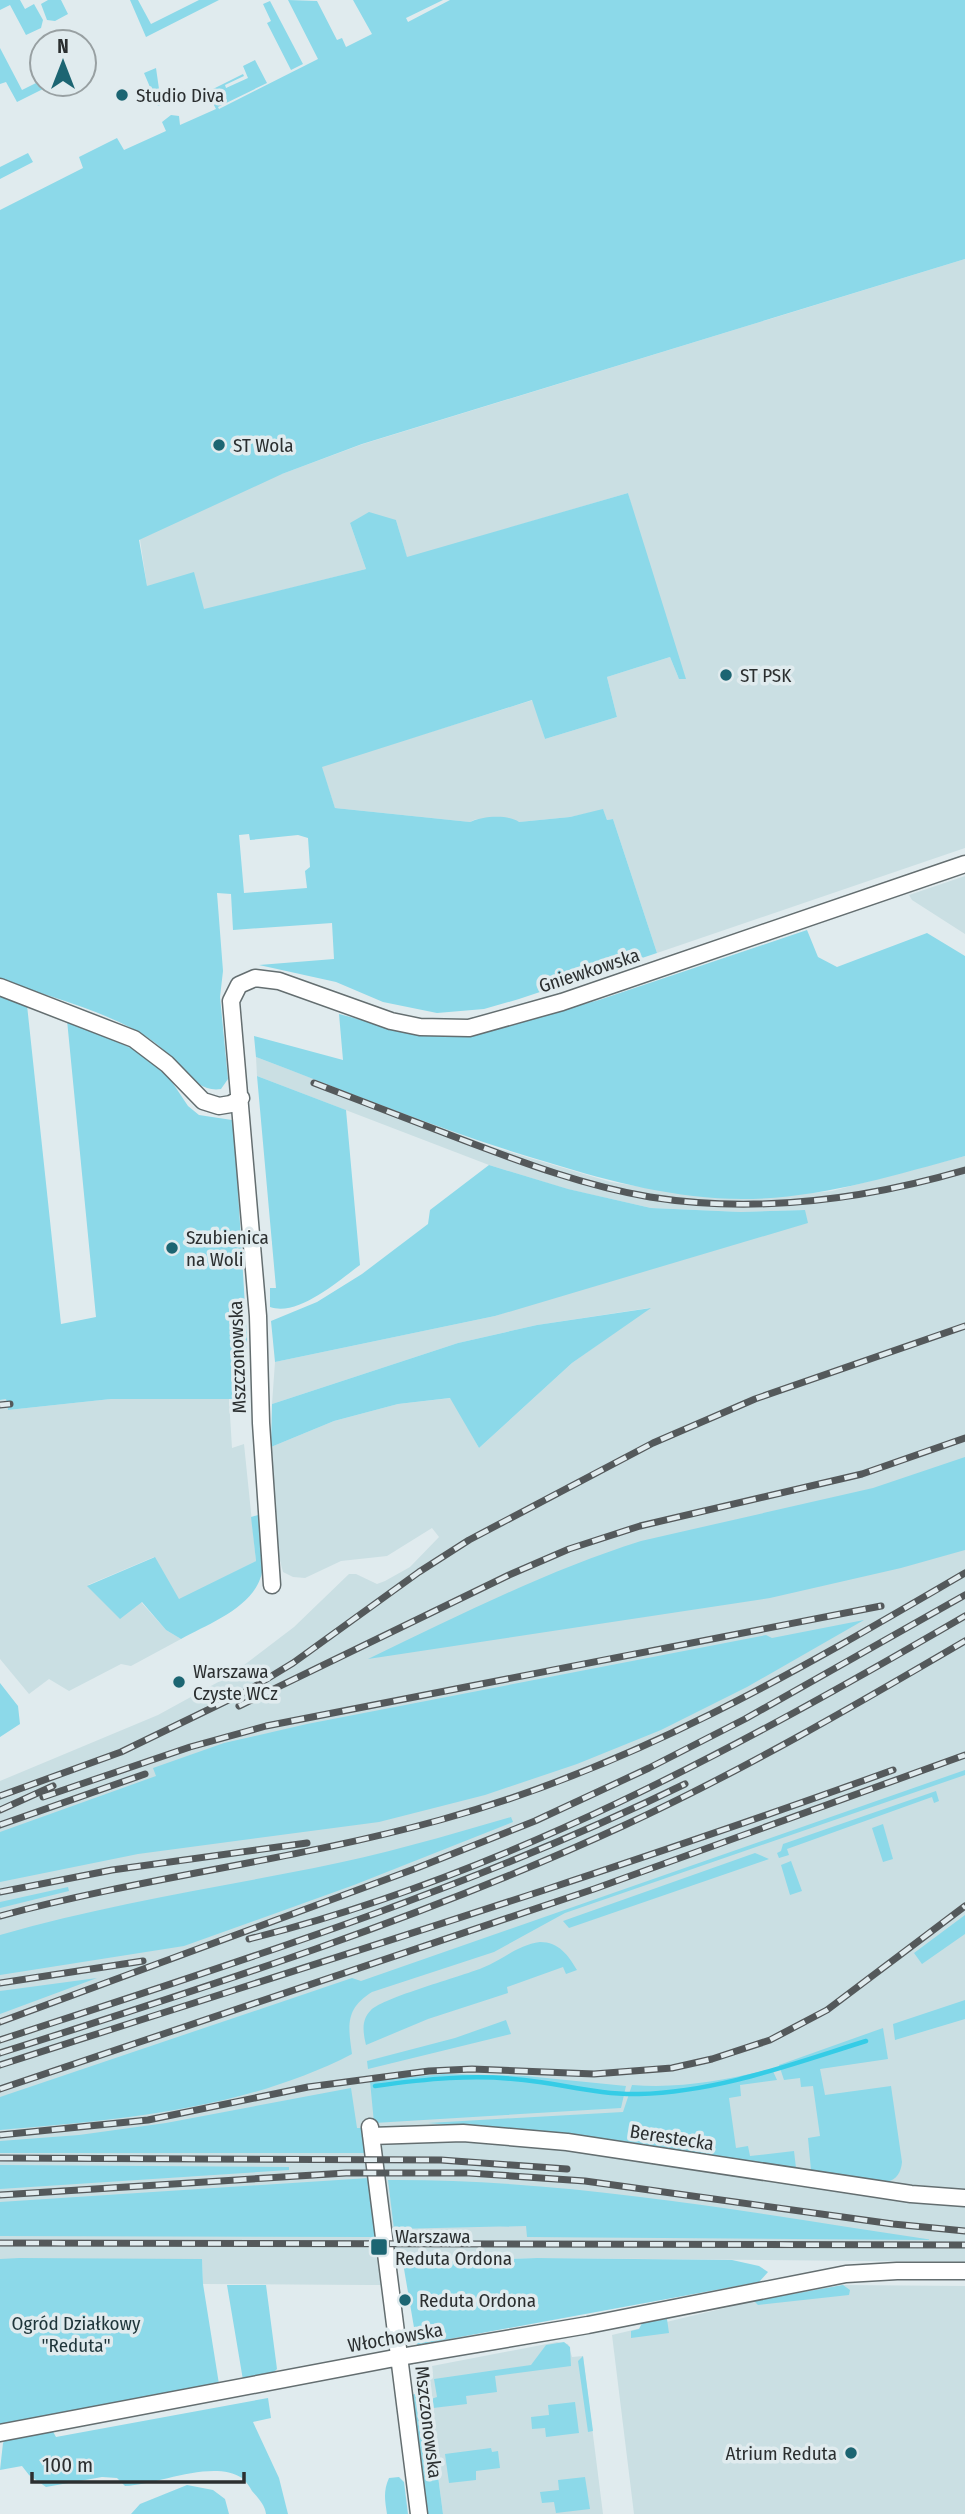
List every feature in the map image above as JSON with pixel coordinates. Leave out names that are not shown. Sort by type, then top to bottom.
[{"type":"street","name":"Gniewkowska","points":[[231,1001],[239,985],[255,978],[266,979],[298,986],[391,1021],[420,1027],[469,1028],[562,1002],[965,864]]},
{"type":"street","points":[[0,987],[134,1039],[167,1064],[203,1101],[219,1106],[241,1098]]},
{"type":"street","name":"Mszczonowska","points":[[231,1001],[258,1316],[261,1423],[272,1585]]},
{"type":"street","name":"Mszczonowska","points":[[370,2131],[419,2514]]},
{"type":"street","name":"Berestecka","points":[[370,2131],[463,2133],[567,2142],[911,2194],[965,2198]]},
{"type":"street","name":"Włochowska","points":[[0,2432],[400,2357],[588,2325],[846,2274],[965,2271]]},
{"type":"shaded area","points":[[965,259],[965,848],[657,953],[613,819],[607,820],[603,810],[570,817],[519,822],[476,819],[470,822],[335,808],[321,766],[533,700],[545,739],[617,717],[607,677],[670,657],[679,679],[628,493],[407,558],[396,520],[350,523],[366,569],[203,610],[147,586],[140,540],[0,407],[282,474],[363,444]]},
{"type":"shaded area","points":[[965,876],[965,934],[912,900],[909,895]]},
{"type":"shaded area","points":[[256,1057],[493,1147],[611,1182],[699,1196],[743,1199],[832,1191],[965,1156],[965,2262],[537,2258],[379,2263],[382,2285],[370,2285],[203,2284],[202,2260],[0,2259],[0,1781],[158,1715],[231,1675],[294,1627],[349,1574],[356,1574],[377,1584],[385,1581],[410,1567],[439,1537],[432,1528],[387,1556],[341,1561],[305,1578],[293,1577],[283,1572],[278,1553],[271,1447],[334,1421],[398,1404],[451,1398],[479,1448],[572,1363],[649,1308],[537,1325],[458,1343],[272,1404],[275,1362],[495,1316],[804,1210],[741,1212],[651,1208],[567,1189],[489,1165],[257,1076]]},
{"type":"shaded area","points":[[6,1399],[8,1410],[111,1399],[229,1399],[232,1448],[244,1444],[256,1561],[179,1600],[154,1557],[88,1585],[141,1602],[166,1630],[181,1639],[131,1666],[121,1664],[69,1691],[49,1679],[29,1694],[0,1659],[0,1400]]},
{"type":"shaded area","points":[[843,2285],[965,2286],[965,2514],[634,2514],[612,2335],[754,2301]]},
{"type":"shaded area","points":[[557,2342],[568,2344],[572,2357],[583,2356],[603,2514],[443,2514],[427,2392],[431,2392],[428,2374],[433,2373],[432,2366]]},
{"type":"green space","points":[[0,0],[20,0],[25,9],[34,4],[43,20],[41,28],[28,28],[26,35],[10,5],[0,10]]},
{"type":"green space","points":[[48,0],[61,0],[68,14],[55,21],[47,20],[41,4]]},
{"type":"green space","points":[[130,0],[138,0],[151,24],[199,0],[219,0],[146,37]]},
{"type":"green space","points":[[288,0],[317,1],[337,40],[342,38],[346,47],[372,34],[353,0],[443,0],[406,18],[408,22],[450,0],[965,0],[965,259],[362,444],[282,474],[139,540],[147,586],[194,572],[204,609],[366,569],[350,523],[369,512],[396,520],[407,557],[628,493],[686,679],[679,679],[670,657],[607,677],[617,717],[545,739],[532,700],[322,767],[335,808],[470,822],[495,817],[519,822],[570,817],[603,809],[607,820],[613,819],[657,953],[484,1009],[437,1013],[383,1002],[336,982],[259,965],[334,959],[332,923],[233,930],[231,894],[217,893],[223,971],[220,997],[228,1079],[221,1089],[211,1089],[193,1080],[154,1042],[120,1022],[0,980],[0,210],[83,168],[79,157],[117,138],[124,150],[166,131],[162,122],[171,115],[179,116],[180,125],[216,109],[207,92],[243,74],[244,76],[225,85],[226,88],[248,78],[243,66],[255,60],[267,83],[218,107],[219,109],[318,59]],"holes":[[[249,834],[250,840],[298,835],[308,838],[310,867],[305,871],[307,888],[244,893],[239,835]]]},
{"type":"green space","points":[[270,1],[303,64],[291,70],[267,23],[271,21],[263,4]]},
{"type":"green space","points":[[0,48],[22,90],[28,87],[28,96],[17,102],[6,82],[0,84]]},
{"type":"green space","points":[[156,68],[159,89],[172,100],[158,106],[144,73]]},
{"type":"green space","points":[[28,153],[33,162],[0,179],[0,167]]},
{"type":"green space","points":[[807,930],[818,957],[837,967],[927,933],[965,956],[965,1156],[855,1185],[799,1195],[742,1199],[669,1193],[621,1183],[513,1152],[256,1057],[254,1036],[343,1060],[339,1014],[434,1036],[486,1031],[599,1000]]},
{"type":"green space","points":[[0,995],[27,1005],[61,1324],[96,1317],[67,1020],[142,1053],[170,1079],[188,1106],[199,1115],[232,1120],[247,1339],[243,1399],[111,1399],[8,1410],[6,1399],[0,1400]]},
{"type":"green space","points":[[257,1076],[346,1110],[360,1265],[317,1296],[293,1307],[281,1309],[270,1307],[270,1288],[276,1288]]},
{"type":"green space","points":[[489,1165],[568,1189],[651,1208],[741,1212],[805,1210],[808,1223],[495,1316],[275,1362],[271,1321],[317,1302],[362,1274],[428,1224],[430,1210]]},
{"type":"green space","points":[[651,1308],[572,1363],[479,1448],[450,1398],[398,1404],[334,1421],[271,1447],[272,1404],[458,1343],[537,1325]]},
{"type":"green space","points":[[965,1457],[965,1550],[901,1568],[770,1598],[368,1659],[503,1595],[571,1566],[641,1541],[873,1488]]},
{"type":"green space","points":[[258,1515],[263,1565],[254,1591],[244,1602],[220,1619],[181,1639],[166,1630],[142,1602],[120,1619],[87,1586],[155,1557],[179,1599],[256,1561],[251,1517]]},
{"type":"green space","points":[[864,1620],[747,1687],[661,1730],[577,1764],[485,1795],[379,1822],[138,1854],[0,1882],[0,1832],[156,1776],[153,1768],[224,1743],[307,1724],[766,1635],[772,1638]]},
{"type":"green space","points":[[0,1683],[18,1706],[20,1724],[0,1737]]},
{"type":"green space","points":[[965,1770],[965,1775],[565,1913],[494,1952],[372,1992],[357,2005],[350,2018],[352,2054],[311,2073],[269,2088],[181,2109],[90,2122],[0,2130],[0,2097],[352,1978],[361,1981]]},
{"type":"green space","points":[[936,1791],[939,1801],[934,1803],[932,1797],[787,1849],[789,1855],[779,1858],[777,1853],[781,1851],[783,1844]]},
{"type":"green space","points":[[511,1817],[513,1822],[354,1885],[184,1946],[0,1975],[0,1935],[117,1906],[364,1857]]},
{"type":"green space","points":[[883,1824],[893,1859],[883,1862],[872,1828]]},
{"type":"green space","points":[[755,1853],[769,1859],[569,1928],[563,1921]]},
{"type":"green space","points":[[791,1861],[802,1891],[790,1895],[781,1865]]},
{"type":"green space","points":[[68,1887],[69,1891],[0,1908],[0,1902]]},
{"type":"green space","points":[[965,1915],[965,1934],[922,1964],[914,1953]]},
{"type":"green space","points":[[540,1942],[558,1947],[577,1970],[566,1974],[563,1967],[507,1987],[508,1993],[428,2019],[366,2045],[364,2022],[371,2010],[379,2005],[406,1993],[490,1965],[524,1946]]},
{"type":"green space","points":[[97,1978],[0,2014],[0,1991]]},
{"type":"green space","points":[[965,2000],[965,2019],[895,2040],[893,2024]]},
{"type":"green space","points":[[506,2020],[511,2034],[368,2069],[367,2061],[455,2038]]},
{"type":"green space","points":[[883,2028],[888,2059],[820,2069],[825,2095],[891,2086],[902,2162],[899,2172],[896,2177],[886,2182],[811,2170],[808,2138],[820,2136],[813,2086],[801,2087],[800,2078],[784,2080],[779,2065]]},
{"type":"green space","points":[[772,2069],[777,2080],[740,2085],[741,2096],[729,2098],[736,2148],[748,2146],[750,2156],[794,2151],[796,2168],[568,2135],[428,2123],[623,2112],[632,2085],[703,2083]]},
{"type":"green space","points":[[443,2074],[526,2076],[626,2086],[621,2108],[374,2123],[370,2081]]},
{"type":"green space","points":[[351,2088],[357,2128],[362,2128],[365,2153],[0,2153],[0,2141],[79,2135],[166,2123]]},
{"type":"green space","points":[[0,2165],[289,2167],[289,2170],[0,2189]]},
{"type":"green space","points":[[369,2178],[377,2237],[0,2236],[0,2202]]},
{"type":"green space","points":[[388,2180],[457,2181],[594,2191],[933,2240],[527,2237],[526,2226],[394,2229]]},
{"type":"green space","points":[[537,2258],[732,2260],[759,2266],[768,2272],[759,2282],[417,2345],[403,2263]]},
{"type":"green space","name":"Ogród Działkowy \"Reduta\"","points":[[0,2259],[202,2259],[203,2284],[219,2384],[0,2426]]},
{"type":"green space","points":[[227,2285],[266,2285],[277,2369],[272,2374],[243,2380]]},
{"type":"green space","points":[[843,2285],[850,2290],[849,2295],[758,2305],[754,2301]]},
{"type":"green space","points":[[667,2319],[669,2333],[631,2338],[631,2331],[639,2329],[642,2323]]},
{"type":"green space","points":[[564,2342],[570,2347],[571,2366],[495,2376],[497,2392],[466,2396],[467,2404],[433,2408],[431,2399],[437,2397],[434,2379],[531,2365],[546,2345]]},
{"type":"green space","points":[[583,2356],[593,2431],[588,2432],[578,2361]]},
{"type":"green space","points":[[427,2392],[443,2514],[425,2514],[410,2395]]},
{"type":"green space","points":[[268,2398],[271,2418],[253,2422],[279,2478],[288,2514],[266,2514],[263,2505],[245,2481],[230,2473],[200,2472],[125,2486],[117,2478],[102,2477],[46,2487],[29,2475],[22,2466],[0,2470],[3,2443],[8,2435],[51,2428],[56,2437]]},
{"type":"green space","points":[[575,2402],[579,2433],[546,2437],[545,2428],[532,2429],[531,2417],[549,2415],[548,2405]]},
{"type":"green space","points":[[491,2448],[492,2452],[498,2451],[500,2468],[476,2471],[476,2480],[449,2483],[445,2454]]},
{"type":"green space","points":[[399,2477],[404,2482],[408,2514],[387,2514],[387,2483],[389,2478]]},
{"type":"green space","points":[[585,2477],[590,2509],[556,2513],[554,2502],[542,2503],[540,2492],[559,2490],[558,2480]]},
{"type":"green space","points":[[187,2485],[213,2490],[225,2499],[229,2514],[131,2514],[140,2504]]},
{"type":"waterway","points":[[375,2086],[431,2079],[486,2077],[610,2093],[668,2092],[754,2075],[866,2041]]},
{"type":"railway","points":[[314,1083],[532,1165],[602,1187],[650,1197],[730,1204],[809,1201],[887,1189],[965,1170]]},
{"type":"railway","points":[[0,1796],[121,1752],[247,1691],[293,1663],[419,1572],[469,1540],[653,1443],[755,1399],[965,1326]]},
{"type":"railway","points":[[0,1405],[10,1404]]},
{"type":"railway","points":[[239,1706],[509,1575],[569,1549],[640,1526],[862,1474],[965,1438]]},
{"type":"railway","points":[[0,1916],[110,1890],[385,1834],[511,1798],[646,1745],[711,1714],[775,1681],[965,1573]]},
{"type":"railway","points":[[0,2022],[417,1868],[535,1821],[649,1768],[745,1719],[965,1595]]},
{"type":"railway","points":[[43,1797],[190,1747],[266,1726],[881,1606]]},
{"type":"railway","points":[[249,1939],[344,1912],[437,1880],[618,1803],[794,1713],[965,1616]]},
{"type":"railway","points":[[0,2053],[316,1949],[549,1859],[669,1804],[755,1760],[965,1641]]},
{"type":"railway","points":[[0,2089],[594,1889],[965,1755]]},
{"type":"railway","points":[[0,2065],[559,1885],[893,1770]]},
{"type":"railway","points":[[0,1825],[145,1774]]},
{"type":"railway","points":[[0,2040],[261,1954],[433,1892],[602,1823],[685,1784]]},
{"type":"railway","points":[[0,1810],[53,1786]]},
{"type":"railway","points":[[0,1892],[112,1870],[307,1843]]},
{"type":"railway","points":[[0,2135],[148,2120],[308,2087],[429,2071],[472,2069],[594,2074],[672,2068],[712,2059],[770,2040],[827,2010],[965,1906]]},
{"type":"railway","points":[[0,1983],[143,1961]]},
{"type":"railway","points":[[0,2158],[441,2160],[567,2169]]},
{"type":"railway","points":[[0,2195],[346,2173],[469,2173],[585,2181],[893,2224],[965,2231]]},
{"type":"railway","points":[[0,2243],[965,2245]]},
{"type":"place","name":"Studio Diva","points":[[122,95]]},
{"type":"place","name":"ST Wola","points":[[219,445]]},
{"type":"place","name":"ST PSK","points":[[726,675]]},
{"type":"place","name":"Szubienica na Woli","points":[[172,1248]]},
{"type":"place","name":"Warszawa Czyste WCz","points":[[179,1682]]},
{"type":"place","name":"Warszawa Reduta Ordona","points":[[379,2247]]},
{"type":"place","name":"Reduta Ordona","points":[[405,2300]]},
{"type":"place","name":"Atrium Reduta","points":[[851,2453]]}]
